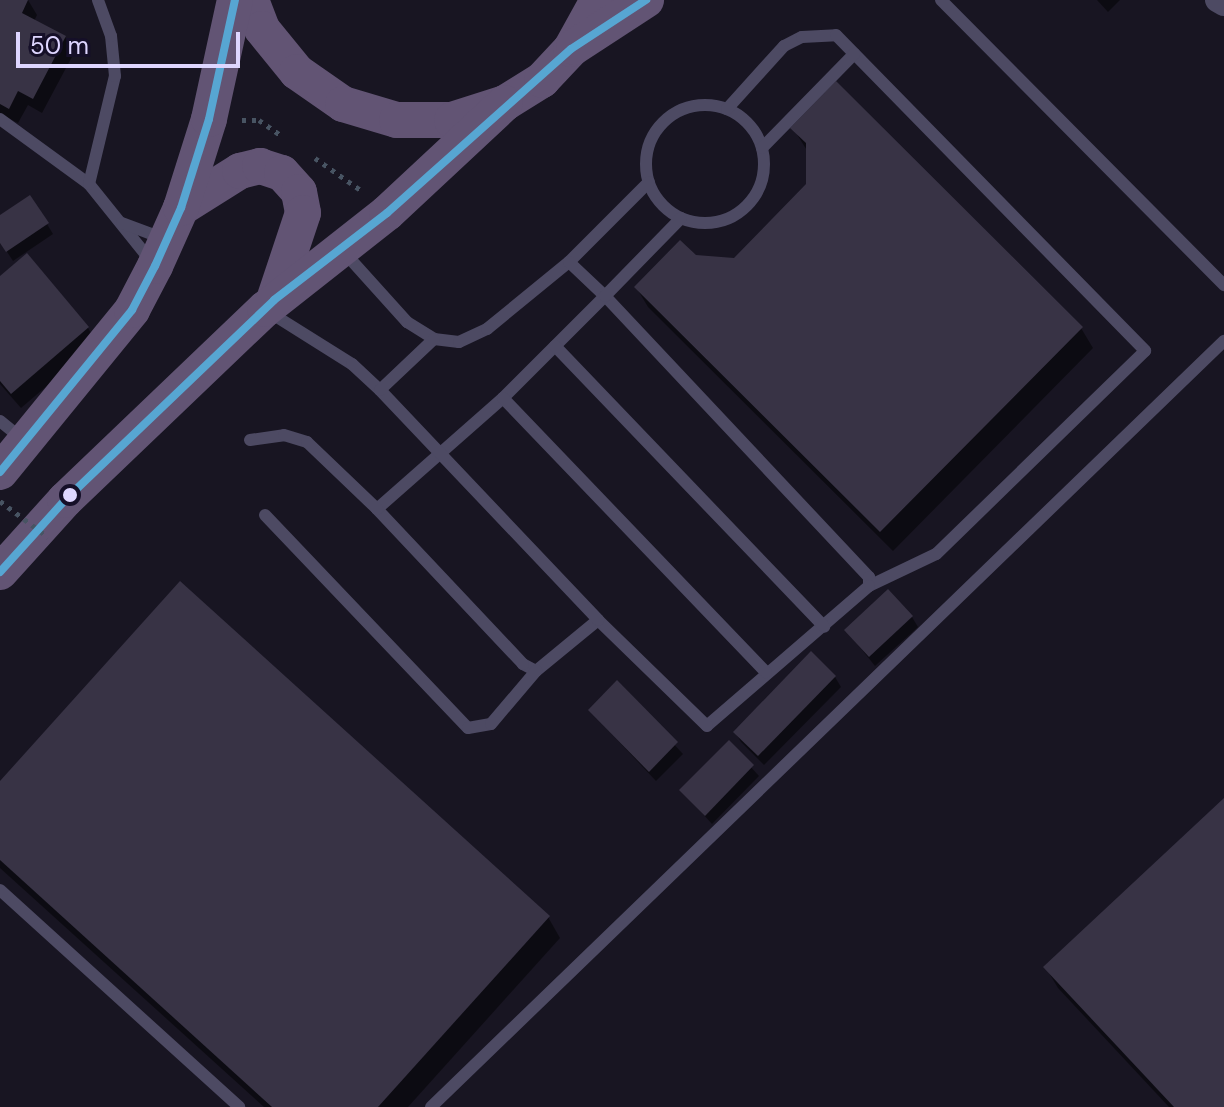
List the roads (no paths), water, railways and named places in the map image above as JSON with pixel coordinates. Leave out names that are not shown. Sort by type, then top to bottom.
[{"type":"main road","points":[[0,472],[12,431],[132,310],[168,238],[209,119],[235,0]]},
{"type":"main road","points":[[251,0],[262,29],[297,72],[343,104],[397,120],[452,120],[505,103]]},
{"type":"main road","points":[[571,49],[598,0]]},
{"type":"main road","points":[[0,572],[65,500],[269,304],[341,249],[505,103],[542,80],[571,49],[646,0]]},
{"type":"main road","points":[[168,238],[240,171],[260,166],[282,173],[299,192],[303,213],[269,304]]},
{"type":"street","points":[[1217,0],[1224,4]]},
{"type":"lane","points":[[89,184],[115,76],[111,36],[98,0]]},
{"type":"lane","points":[[941,0],[1224,285]]},
{"type":"lane","points":[[269,304],[352,364],[380,390],[437,454],[598,620],[707,726],[869,586],[936,554],[1145,351],[836,35],[802,37],[784,46],[727,109]]},
{"type":"lane","points":[[762,148],[854,54]]},
{"type":"lane","points":[[694,105],[727,109],[749,125],[762,148],[762,178],[749,204],[710,223],[681,218],[667,209],[649,182],[648,149],[665,120],[694,105]]},
{"type":"lane","points":[[0,119],[89,184],[119,222],[168,238]]},
{"type":"lane","points":[[341,249],[407,322],[434,339],[459,342],[487,329],[569,262],[649,182]]},
{"type":"lane","points":[[377,509],[503,398],[681,218]]},
{"type":"lane","points":[[119,222],[168,238]]},
{"type":"lane","points":[[569,262],[605,296],[864,569],[869,586]]},
{"type":"lane","points":[[380,390],[434,339]]},
{"type":"lane","points":[[431,1107],[1224,341]]},
{"type":"lane","points":[[555,346],[824,627]]},
{"type":"lane","points":[[503,398],[766,672]]},
{"type":"lane","points":[[250,440],[284,435],[307,442],[377,509],[523,664],[536,671]]},
{"type":"lane","points":[[265,515],[468,728],[491,724],[536,671],[598,620]]},
{"type":"lane","points":[[0,890],[239,1107]]}]
